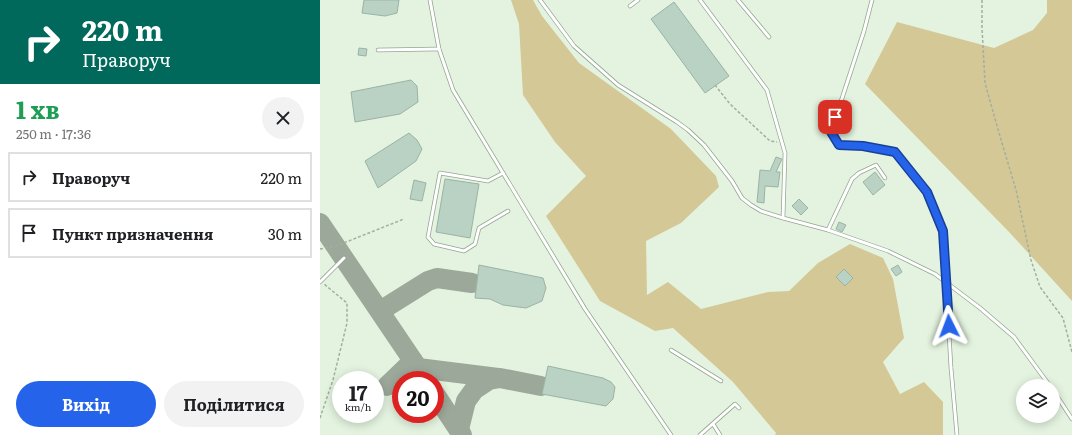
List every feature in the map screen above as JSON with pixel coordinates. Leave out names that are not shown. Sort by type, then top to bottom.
[{"type":"lane","points":[[430,0],[439,49],[453,90],[584,309],[671,435]]},
{"type":"lane","points":[[540,0],[574,46],[618,85],[677,122],[704,145],[732,181],[742,198],[751,205],[783,218],[828,230],[888,251],[935,274],[980,308],[1014,337],[1045,379]]},
{"type":"lane","points":[[630,6],[638,0]]},
{"type":"lane","points":[[700,0],[767,90],[785,153],[783,218]]},
{"type":"lane","points":[[738,0],[769,37]]},
{"type":"lane","points":[[872,0],[864,32],[831,132],[839,145],[863,146],[895,152],[927,192],[943,231],[951,368],[957,435]]},
{"type":"lane","points":[[378,50],[439,49]]},
{"type":"lane","points":[[828,230],[852,179],[859,173],[876,165],[885,178]]},
{"type":"lane","points":[[503,173],[488,181],[440,173],[428,237],[434,244],[464,250],[476,244],[479,228],[508,211]]},
{"type":"lane","points":[[320,282],[344,258]]},
{"type":"lane","points":[[671,350],[721,381]]},
{"type":"lane","points":[[1060,401],[1072,419]]},
{"type":"lane","points":[[700,435],[735,404],[739,408]]},
{"type":"lane","points":[[713,424],[720,435]]},
{"type":"path","points":[[982,0],[985,83],[996,126],[1016,190],[1031,260],[1040,287],[1063,318],[1072,352]]},
{"type":"path","points":[[715,85],[730,104],[770,141],[782,143]]},
{"type":"path","points":[[320,250],[336,246],[404,218]]},
{"type":"path","points":[[320,282],[347,303],[347,322],[333,380],[320,418]]},
{"type":"shaded area","points":[[511,0],[533,0],[542,16],[579,63],[671,129],[716,176],[719,187],[681,223],[646,241],[647,295],[668,282],[701,309],[768,292],[789,291],[818,263],[850,244],[883,258],[893,279],[904,338],[883,362],[900,394],[924,382],[943,402],[943,435],[775,435],[776,433],[733,382],[673,328],[655,331],[600,301],[546,216],[586,176],[555,142],[523,95],[519,24]]},
{"type":"shaded area","points":[[1047,0],[1072,0],[1072,301],[1010,233],[865,84],[897,22],[994,48],[1033,30],[1047,13]]},
{"type":"building","points":[[364,0],[399,0],[397,13],[385,16],[362,13]]},
{"type":"building","points":[[674,2],[729,76],[705,93],[651,19]]},
{"type":"building","points":[[359,48],[367,49],[366,56],[358,55]]},
{"type":"building","points":[[411,80],[417,86],[418,102],[400,114],[355,122],[351,92]]},
{"type":"building","points":[[409,133],[417,140],[422,149],[416,161],[378,188],[365,161]]},
{"type":"building","points":[[776,157],[782,159],[776,172],[780,172],[778,187],[765,186],[764,203],[757,202],[760,170],[770,171]]},
{"type":"building","points":[[875,172],[885,185],[873,195],[863,182]]},
{"type":"building","points":[[445,179],[479,184],[470,238],[436,232]]},
{"type":"building","points":[[414,180],[426,183],[422,201],[410,199]]},
{"type":"building","points":[[799,199],[808,208],[801,215],[792,206]]},
{"type":"building","points":[[839,222],[846,225],[842,232],[836,229]]},
{"type":"building","points":[[479,265],[543,278],[546,288],[542,301],[526,308],[503,305],[490,299],[475,298]]},
{"type":"building","points":[[898,265],[902,272],[896,276],[891,269]]},
{"type":"building","points":[[844,269],[853,278],[845,286],[836,277]]},
{"type":"building","points":[[548,366],[603,378],[611,382],[615,387],[613,399],[606,406],[542,394]]},
{"type":"taxiway","points":[[320,223],[420,371]]},
{"type":"taxiway","points":[[380,311],[428,281],[437,278],[472,283]]},
{"type":"taxiway","points":[[387,386],[413,361]]},
{"type":"taxiway","points":[[418,368],[498,378]]},
{"type":"taxiway","points":[[459,429],[466,401],[474,390],[489,380],[500,378],[541,386]]},
{"type":"taxiway","points":[[444,408],[462,435]]},
{"type":"route","points":[[835,117],[831,132],[839,145],[863,146],[895,152],[927,192],[943,231],[949,326]]}]
